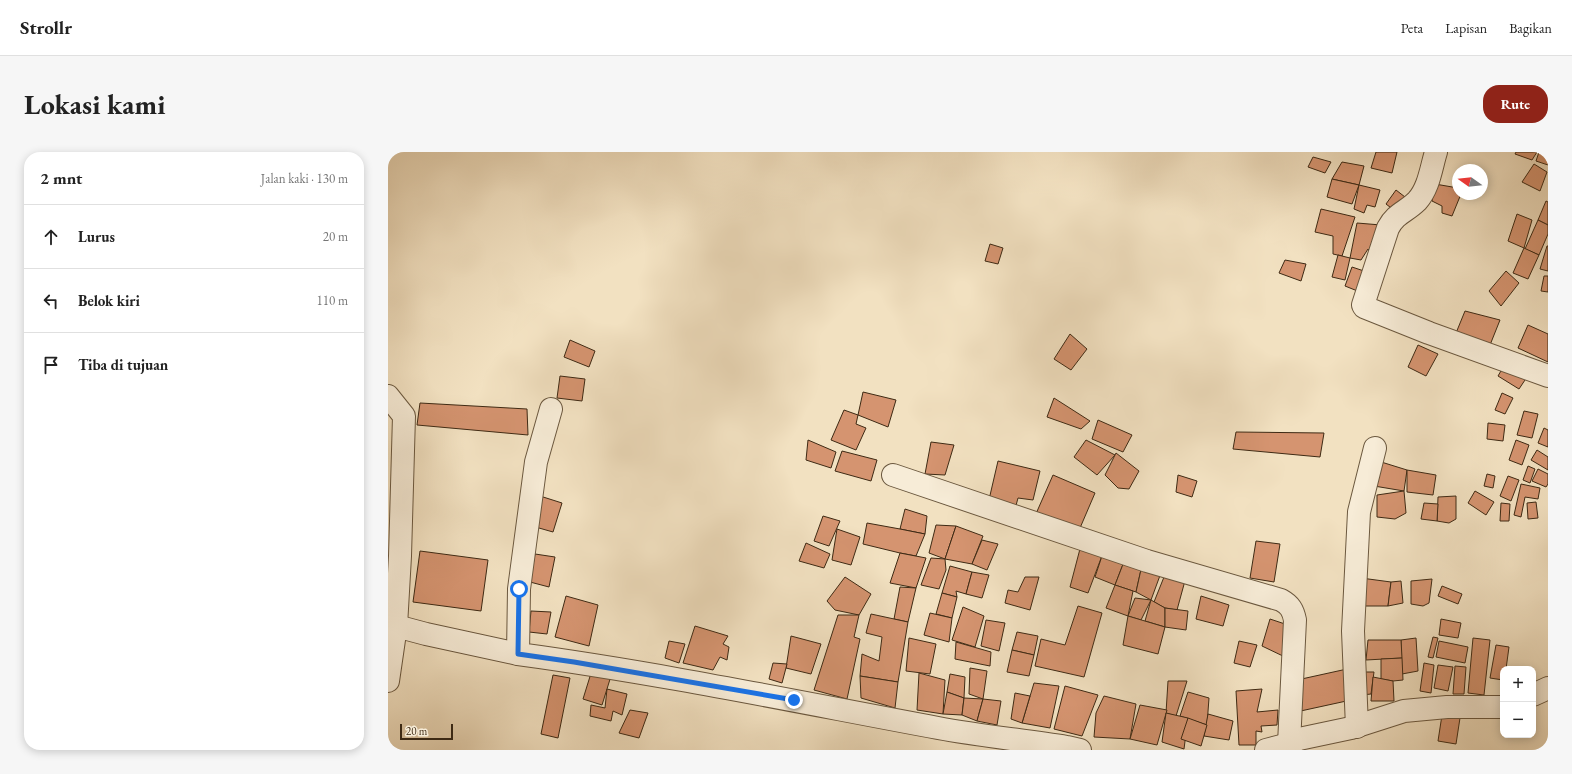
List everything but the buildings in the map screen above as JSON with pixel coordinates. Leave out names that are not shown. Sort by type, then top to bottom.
[{"type":"street","points":[[1436,152],[1427,186],[1422,194],[1417,201],[1393,218],[1388,228],[1363,305],[1364,307],[1429,333],[1548,376]]},
{"type":"street","points":[[388,396],[404,416],[395,515],[396,626],[388,681]]},
{"type":"street","points":[[518,654],[519,589],[536,462],[551,408]]},
{"type":"street","points":[[1356,726],[1353,631],[1359,512],[1375,448]]},
{"type":"street","points":[[893,475],[1158,564],[1281,600],[1289,605],[1293,611],[1295,620],[1289,744]]},
{"type":"street","points":[[396,626],[518,654],[669,678],[940,728],[1080,750]]},
{"type":"street","points":[[1536,694],[1548,688]]},
{"type":"street","points":[[1266,750],[1289,744],[1299,739],[1356,726],[1404,711],[1447,707],[1500,707]]},
{"type":"route","points":[[519,589],[518,654],[574,662],[794,700]]}]
